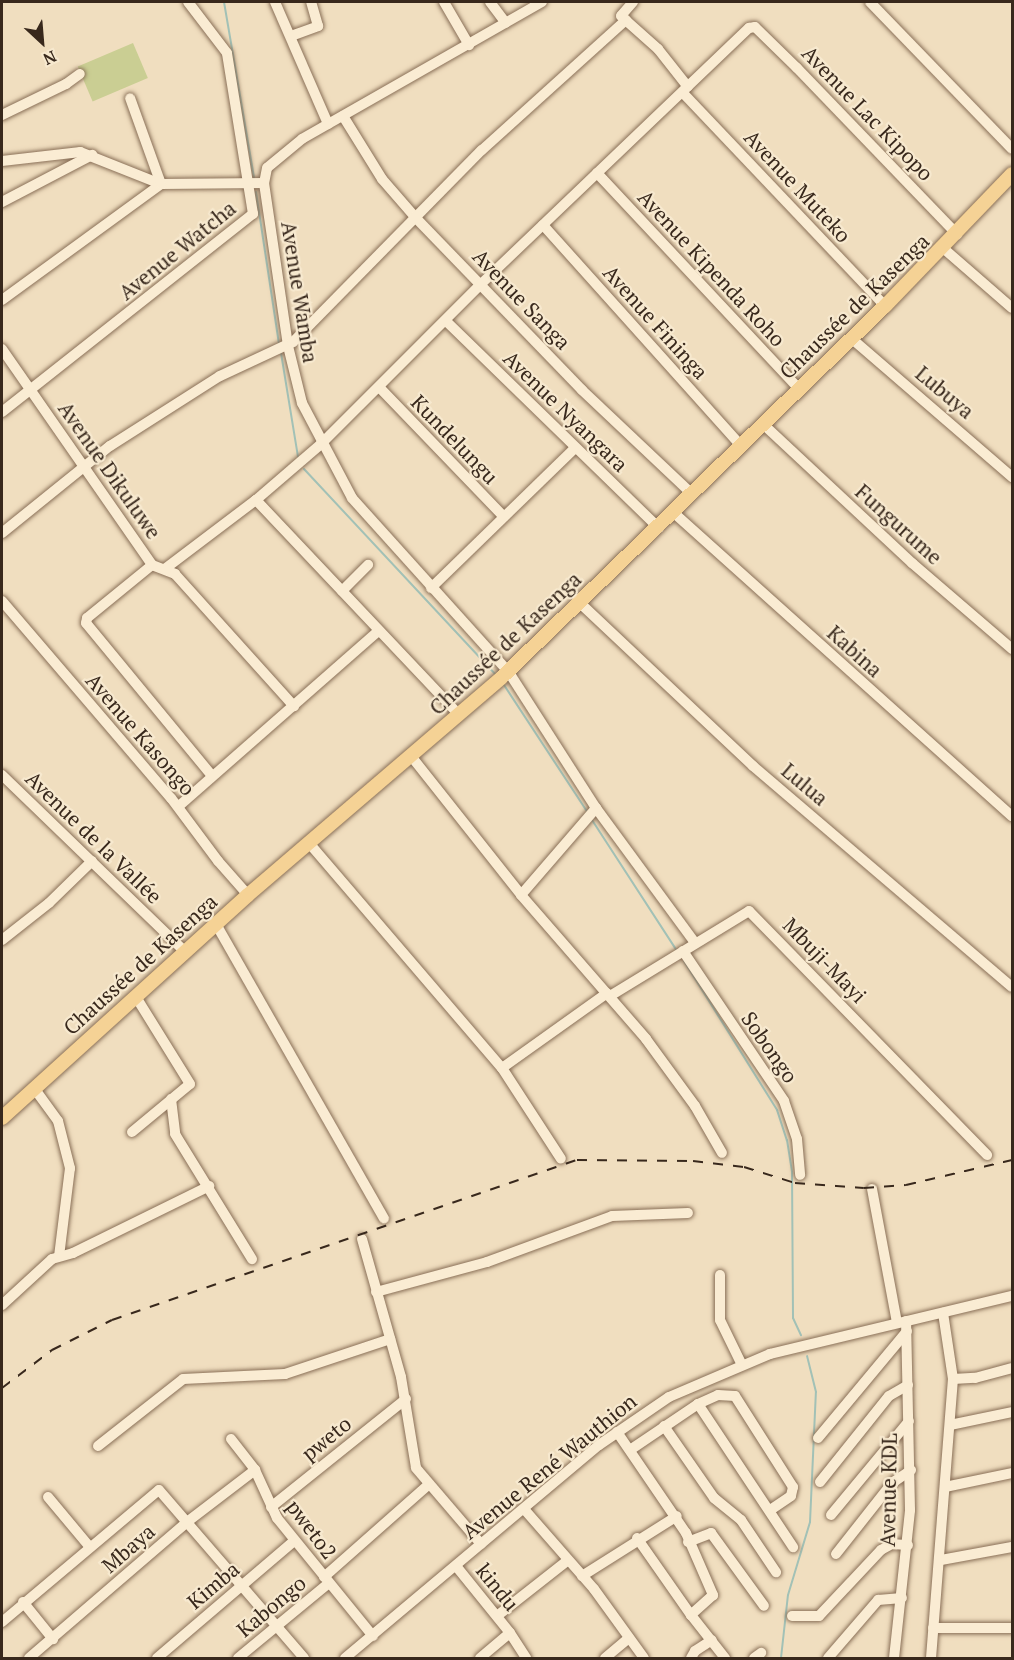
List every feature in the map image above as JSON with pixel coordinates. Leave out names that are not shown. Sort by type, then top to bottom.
[{"type":"main road","name":"Chaussée de Kasenga","points":[[2,1118],[248,894],[502,677],[659,528],[944,248],[1012,174]]},
{"type":"street","name":"Avenue Watcha","points":[[2,412],[252,216],[227,53],[188,2]]},
{"type":"street","points":[[275,2],[328,124]]},
{"type":"street","points":[[291,36],[318,26],[311,2]]},
{"type":"street","points":[[444,2],[469,45]]},
{"type":"street","points":[[490,2],[506,23]]},
{"type":"street","points":[[2,161],[62,152],[92,155],[162,184],[264,183],[265,171],[276,158],[328,124],[506,23],[525,6],[542,2]]},
{"type":"street","points":[[2,533],[83,465],[220,376],[282,348],[517,116],[626,20],[621,12],[633,2]]},
{"type":"street","points":[[870,2],[1012,149]]},
{"type":"street","name":"Avenue Muteko","points":[[626,20],[658,49],[686,90],[885,306]]},
{"type":"street","name":"Avenue Lac Kipopo","points":[[686,90],[748,29],[755,27],[957,234]]},
{"type":"street","points":[[2,115],[66,84],[80,74]]},
{"type":"street","points":[[166,568],[256,500],[321,444],[481,284],[686,90]]},
{"type":"street","points":[[130,98],[162,184]]},
{"type":"street","name":"Avenue Sanga","points":[[343,116],[382,179],[415,217],[582,390],[692,494]]},
{"type":"street","points":[[2,202],[92,155]]},
{"type":"street","name":"Avenue Kipenda Roho","points":[[597,173],[799,389]]},
{"type":"street","name":"Avenue Wamba","points":[[264,183],[282,348],[295,385],[321,444],[359,508],[431,588],[502,677],[695,943]]},
{"type":"street","points":[[2,300],[162,184]]},
{"type":"street","name":"Avenue Fininga","points":[[543,225],[741,446]]},
{"type":"street","points":[[944,248],[1012,308]]},
{"type":"street","name":"Avenue Nyangara","points":[[446,321],[659,528]]},
{"type":"street","name":"Lubuya","points":[[851,338],[1012,477]]},
{"type":"street","name":"Avenue Dikuluwe","points":[[2,349],[152,565],[166,568],[294,706]]},
{"type":"street","name":"Kundelungu","points":[[379,387],[504,517]]},
{"type":"street","name":"Fungurume","points":[[763,424],[912,563],[1012,649]]},
{"type":"street","points":[[431,588],[575,448]]},
{"type":"street","points":[[256,500],[459,715]]},
{"type":"street","name":"Kabina","points":[[674,513],[1012,816]]},
{"type":"street","points":[[152,565],[86,622],[213,776]]},
{"type":"street","points":[[342,591],[368,565]]},
{"type":"street","name":"Avenue Kasongo","points":[[2,601],[179,806],[218,861],[248,894]]},
{"type":"street","name":"Lulua","points":[[580,603],[753,766],[1012,987]]},
{"type":"street","points":[[179,806],[379,630]]},
{"type":"street","points":[[411,756],[521,895],[609,994],[676,1078],[722,1153]]},
{"type":"street","name":"Avenue de la Vallée","points":[[2,775],[185,952]]},
{"type":"street","points":[[521,895],[596,808]]},
{"type":"street","points":[[309,843],[502,1068],[561,1159]]},
{"type":"street","points":[[2,940],[50,903],[92,861]]},
{"type":"street","name":"Mbuji-Mayi","points":[[502,1068],[609,994],[749,911],[987,1155]]},
{"type":"street","points":[[216,924],[384,1218]]},
{"type":"street","name":"Sobongo","points":[[682,951],[784,1101],[797,1139],[800,1175]]},
{"type":"street","points":[[132,1132],[171,1099],[186,1090],[189,1080],[136,997]]},
{"type":"street","points":[[34,1088],[58,1121],[70,1168],[59,1256]]},
{"type":"street","points":[[171,1099],[174,1134],[209,1186],[252,1258]]},
{"type":"street","points":[[2,1305],[27,1280],[59,1256],[209,1186]]},
{"type":"street","name":"Avenue KDL","points":[[872,1189],[903,1325],[908,1385],[911,1470],[908,1545],[894,1659]]},
{"type":"street","points":[[376,1292],[487,1262],[612,1216],[688,1214]]},
{"type":"street","points":[[362,1239],[406,1399],[415,1461],[428,1485],[481,1545]]},
{"type":"street","points":[[720,1275],[720,1320],[741,1363]]},
{"type":"street","name":"Avenue René Wauthion","points":[[345,1659],[617,1432],[669,1397],[741,1363],[903,1325],[1012,1296]]},
{"type":"street","points":[[931,1659],[953,1379],[943,1313]]},
{"type":"street","points":[[818,1438],[903,1325]]},
{"type":"street","points":[[98,1446],[183,1379],[285,1374],[390,1339]]},
{"type":"street","points":[[953,1379],[975,1378],[1012,1368]]},
{"type":"street","points":[[820,1482],[889,1395],[908,1385]]},
{"type":"street","points":[[630,1450],[698,1404],[723,1394],[738,1400],[793,1487],[791,1496],[770,1510]]},
{"type":"street","name":"pweto","points":[[271,1507],[406,1399]]},
{"type":"street","points":[[698,1404],[793,1547]]},
{"type":"street","points":[[950,1425],[1012,1412]]},
{"type":"street","points":[[831,1515],[909,1421]]},
{"type":"street","points":[[664,1426],[714,1498],[741,1520],[776,1572]]},
{"type":"street","points":[[617,1432],[677,1516],[713,1596],[691,1615]]},
{"type":"street","name":"pweto2","points":[[231,1438],[255,1470],[271,1507],[294,1541],[373,1635]]},
{"type":"street","name":"Mbaya","points":[[29,1659],[41,1655],[53,1639],[187,1522],[255,1470]]},
{"type":"street","points":[[836,1554],[892,1483],[911,1470]]},
{"type":"street","points":[[945,1487],[1012,1473]]},
{"type":"street","name":"Kabongo","points":[[238,1659],[276,1627],[428,1485]]},
{"type":"street","points":[[2,1622],[157,1490],[304,1659]]},
{"type":"street","points":[[48,1497],[89,1546]]},
{"type":"street","points":[[524,1509],[567,1562],[582,1576],[645,1659]]},
{"type":"street","points":[[582,1576],[637,1538],[677,1516]]},
{"type":"street","points":[[688,1542],[711,1533],[764,1606]]},
{"type":"street","points":[[637,1538],[725,1659]]},
{"type":"street","name":"Kimba","points":[[157,1659],[294,1541]]},
{"type":"street","points":[[792,1616],[819,1617],[880,1550],[892,1544],[908,1545]]},
{"type":"street","points":[[940,1560],[1012,1547]]},
{"type":"street","points":[[497,1616],[567,1562]]},
{"type":"street","name":"kindu","points":[[456,1566],[510,1633],[525,1659]]},
{"type":"street","points":[[828,1659],[878,1600],[902,1598]]},
{"type":"street","points":[[23,1602],[53,1639]]},
{"type":"street","points":[[933,1628],[1012,1628]]},
{"type":"street","name":"kindu","points":[[480,1659],[510,1633]]},
{"type":"street","points":[[605,1659],[629,1638]]},
{"type":"street","points":[[691,1659],[694,1651],[712,1640]]},
{"type":"green space","points":[[133,43],[148,78],[93,101],[78,66]]},
{"type":"waterway","points":[[224,2],[254,177]]},
{"type":"waterway","points":[[256,192],[279,344]]},
{"type":"waterway","points":[[281,353],[298,457]]},
{"type":"waterway","points":[[304,469],[496,675]]},
{"type":"waterway","points":[[502,682],[588,813]]},
{"type":"waterway","points":[[592,820],[677,951]]},
{"type":"waterway","points":[[684,961],[777,1110],[787,1140],[792,1172],[793,1318],[801,1335]]},
{"type":"waterway","points":[[781,1658],[788,1595],[810,1522],[816,1392],[807,1356]]},
{"type":"railway","points":[[2,1388],[52,1350],[112,1320],[577,1160],[693,1161],[744,1167],[795,1183],[864,1188],[906,1185],[1012,1160]]}]
